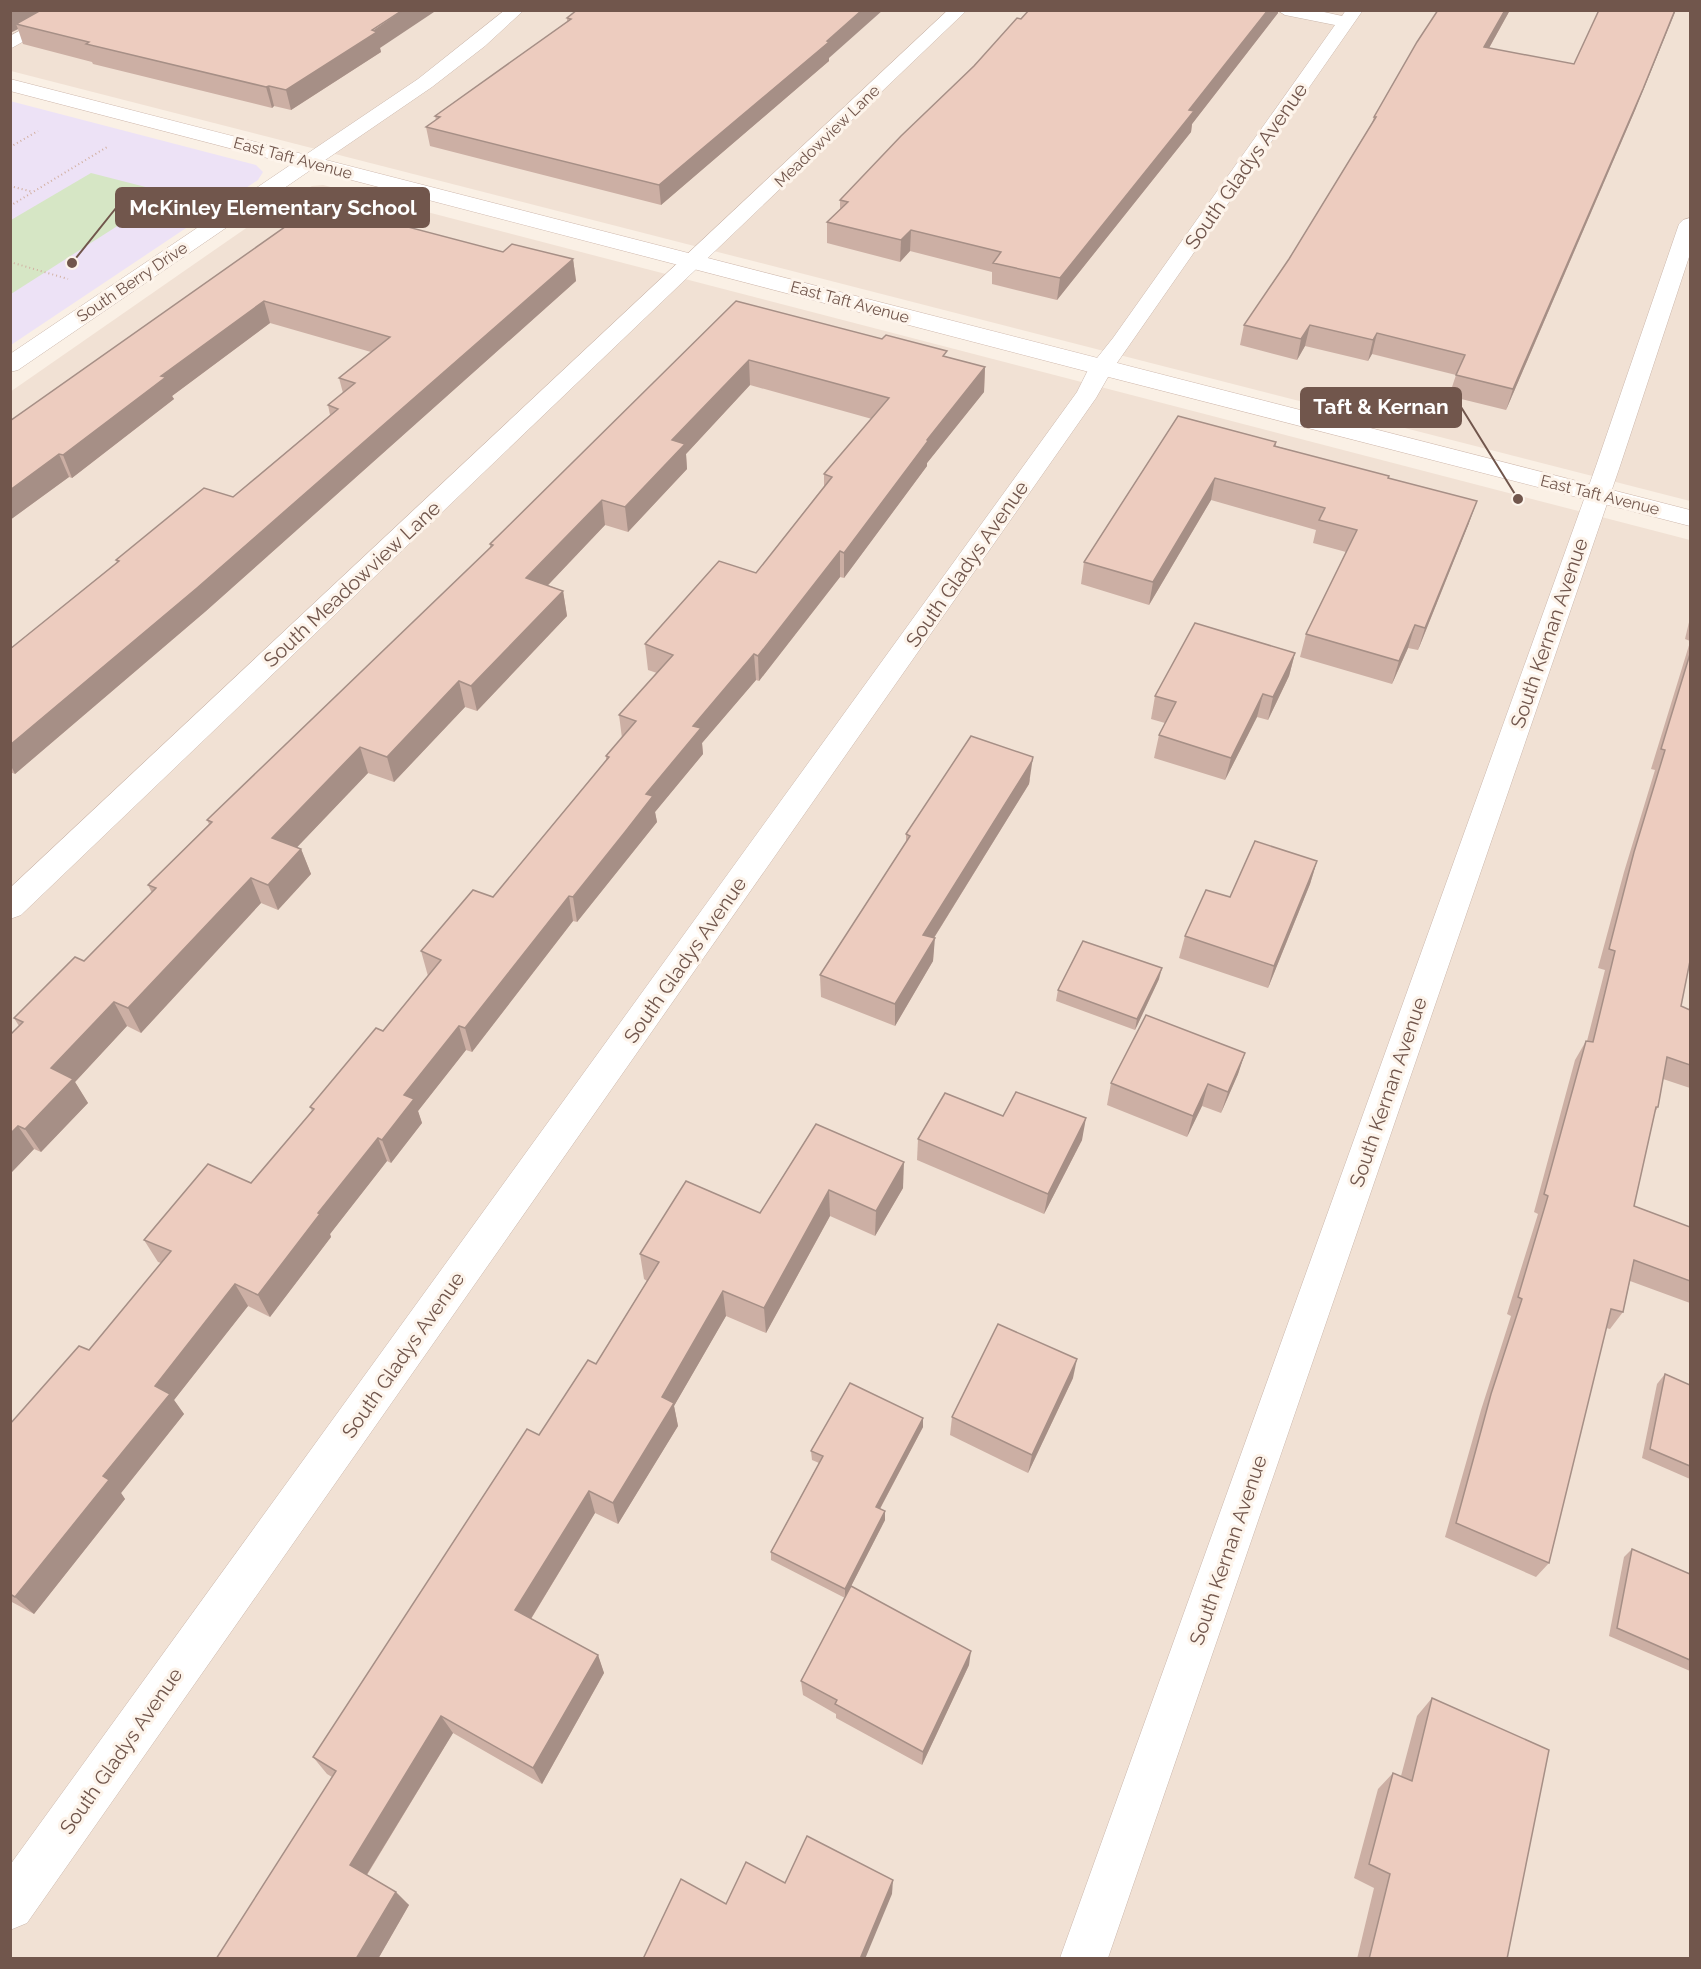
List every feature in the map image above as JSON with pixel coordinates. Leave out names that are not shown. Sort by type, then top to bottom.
[{"type":"street","points":[[10,44],[71,10]]},
{"type":"street","name":"South Berry Drive","points":[[10,365],[425,83],[479,42],[516,10]]},
{"type":"street","name":"Meadowview Lane","points":[[694,261],[959,10]]},
{"type":"street","points":[[1286,10],[1351,16]]},
{"type":"street","name":"South Gladys Avenue","points":[[10,1906],[1081,402],[1101,368],[1121,343],[1351,16]]},
{"type":"street","name":"East Taft Avenue","points":[[10,85],[1690,518]]},
{"type":"street","name":"South Kernan Avenue","points":[[1084,1959],[1598,494],[1690,224]]},
{"type":"street","name":"South Meadowview Lane","points":[[10,907],[694,261]]},
{"type":"path","points":[[10,206],[112,144]]},
{"type":"path","points":[[10,186],[34,192]]},
{"type":"path","points":[[10,262],[114,294]]},
{"type":"shaded area","points":[[10,11],[1690,11],[1690,501],[11,71]]},
{"type":"shaded area","points":[[10,101],[256,165],[263,172],[258,180],[11,345]]},
{"type":"shaded area","points":[[323,185],[1690,540],[1690,1958],[11,1958],[10,392],[285,201],[312,186]]},
{"type":"green space","points":[[91,173],[169,193],[11,294],[11,220]]},
{"type":"building","points":[[41,10],[403,10],[372,30],[377,32],[286,90],[86,44],[89,42],[16,24]]},
{"type":"building","points":[[577,10],[862,10],[827,41],[829,42],[659,185],[426,127],[440,117],[435,116],[571,19],[567,18]]},
{"type":"building","points":[[1029,10],[1268,10],[1189,110],[1194,111],[1060,278],[993,263],[1001,252],[911,230],[901,240],[827,222],[848,202],[840,200],[901,136],[974,66],[1017,18],[1021,19]]},
{"type":"building","points":[[1438,10],[1505,10],[1484,47],[1574,64],[1599,10],[1675,10],[1513,389],[1456,375],[1465,355],[1377,333],[1373,340],[1310,325],[1301,339],[1244,325],[1289,259]]},
{"type":"building","points":[[333,193],[399,211],[385,221],[503,252],[512,244],[573,259],[197,588],[10,745],[10,649],[119,561],[116,560],[204,488],[233,497],[338,409],[328,405],[355,383],[339,378],[390,337],[264,301],[161,376],[166,377],[63,455],[59,454],[10,490],[10,421]]},
{"type":"building","points":[[736,301],[882,339],[886,335],[947,351],[943,356],[985,367],[927,440],[844,553],[840,551],[758,656],[754,654],[693,726],[701,728],[646,794],[653,796],[573,897],[569,896],[465,1028],[459,1026],[404,1095],[414,1099],[382,1140],[378,1138],[318,1213],[320,1214],[258,1295],[235,1284],[155,1386],[170,1394],[103,1476],[109,1480],[15,1597],[10,1594],[10,1424],[79,1346],[89,1350],[171,1251],[144,1240],[208,1164],[251,1183],[314,1109],[310,1107],[376,1028],[383,1031],[441,960],[421,951],[473,890],[493,897],[636,721],[619,715],[673,655],[645,644],[719,561],[756,573],[832,477],[824,474],[889,398],[749,360],[672,440],[685,444],[625,507],[602,500],[526,578],[563,591],[471,686],[459,681],[387,757],[360,747],[272,838],[301,849],[268,885],[251,878],[128,1008],[114,1002],[51,1068],[73,1079],[25,1129],[18,1126],[10,1134],[10,1035],[23,1022],[14,1018],[75,957],[84,961],[156,888],[148,885],[212,822],[207,820],[493,545],[490,544]]},
{"type":"building","points":[[1178,416],[1276,442],[1274,446],[1477,501],[1425,628],[1415,625],[1399,661],[1306,634],[1357,530],[1319,520],[1325,508],[1215,478],[1153,582],[1084,562]]},
{"type":"building","points":[[1195,623],[1295,653],[1273,697],[1263,694],[1231,758],[1159,735],[1176,702],[1155,696]]},
{"type":"building","points":[[1690,654],[1690,961],[1681,1006],[1690,1010],[1690,1065],[1667,1057],[1658,1107],[1656,1107],[1634,1206],[1690,1227],[1690,1281],[1634,1260],[1623,1312],[1611,1309],[1549,1563],[1456,1523],[1491,1394],[1522,1299],[1518,1297],[1548,1196],[1544,1194],[1586,1041],[1593,1042],[1615,951],[1609,949],[1634,852],[1665,750],[1661,749]]},
{"type":"building","points":[[971,736],[1033,757],[1032,761],[923,935],[935,938],[895,1004],[820,975],[910,836],[906,834]]},
{"type":"building","points":[[1255,841],[1317,861],[1274,966],[1185,936],[1206,890],[1230,897]]},
{"type":"building","points":[[1083,941],[1162,968],[1137,1019],[1058,990]]},
{"type":"building","points":[[1146,1015],[1245,1053],[1228,1092],[1208,1084],[1193,1116],[1111,1083]]},
{"type":"building","points":[[1016,1092],[1086,1118],[1048,1194],[918,1139],[945,1093],[1003,1116]]},
{"type":"building","points":[[816,1124],[904,1162],[876,1211],[829,1190],[764,1308],[723,1291],[662,1397],[674,1403],[613,1503],[589,1491],[515,1610],[598,1655],[533,1768],[441,1716],[350,1865],[396,1892],[356,1959],[216,1959],[336,1771],[313,1757],[527,1429],[539,1435],[588,1360],[596,1364],[659,1262],[640,1254],[686,1181],[760,1213]]},
{"type":"building","points":[[998,1324],[1077,1359],[1032,1455],[952,1417]]},
{"type":"building","points":[[1665,1374],[1690,1385],[1690,1466],[1650,1449]]},
{"type":"building","points":[[850,1383],[923,1418],[876,1507],[885,1511],[845,1589],[771,1552],[823,1456],[811,1451]]},
{"type":"building","points":[[1632,1549],[1690,1574],[1690,1660],[1617,1628]]},
{"type":"building","points":[[851,1586],[971,1651],[923,1752],[835,1704],[837,1700],[801,1681]]},
{"type":"building","points":[[1432,1698],[1549,1750],[1507,1959],[1369,1959],[1390,1874],[1369,1864],[1393,1773],[1412,1781]]},
{"type":"building","points":[[807,1836],[893,1880],[860,1959],[643,1959],[681,1879],[726,1904],[746,1862],[785,1883]]},
{"type":"place","name":"McKinley Elementary School","points":[[72,263]]},
{"type":"place","name":"Taft & Kernan","points":[[1518,499]]}]
